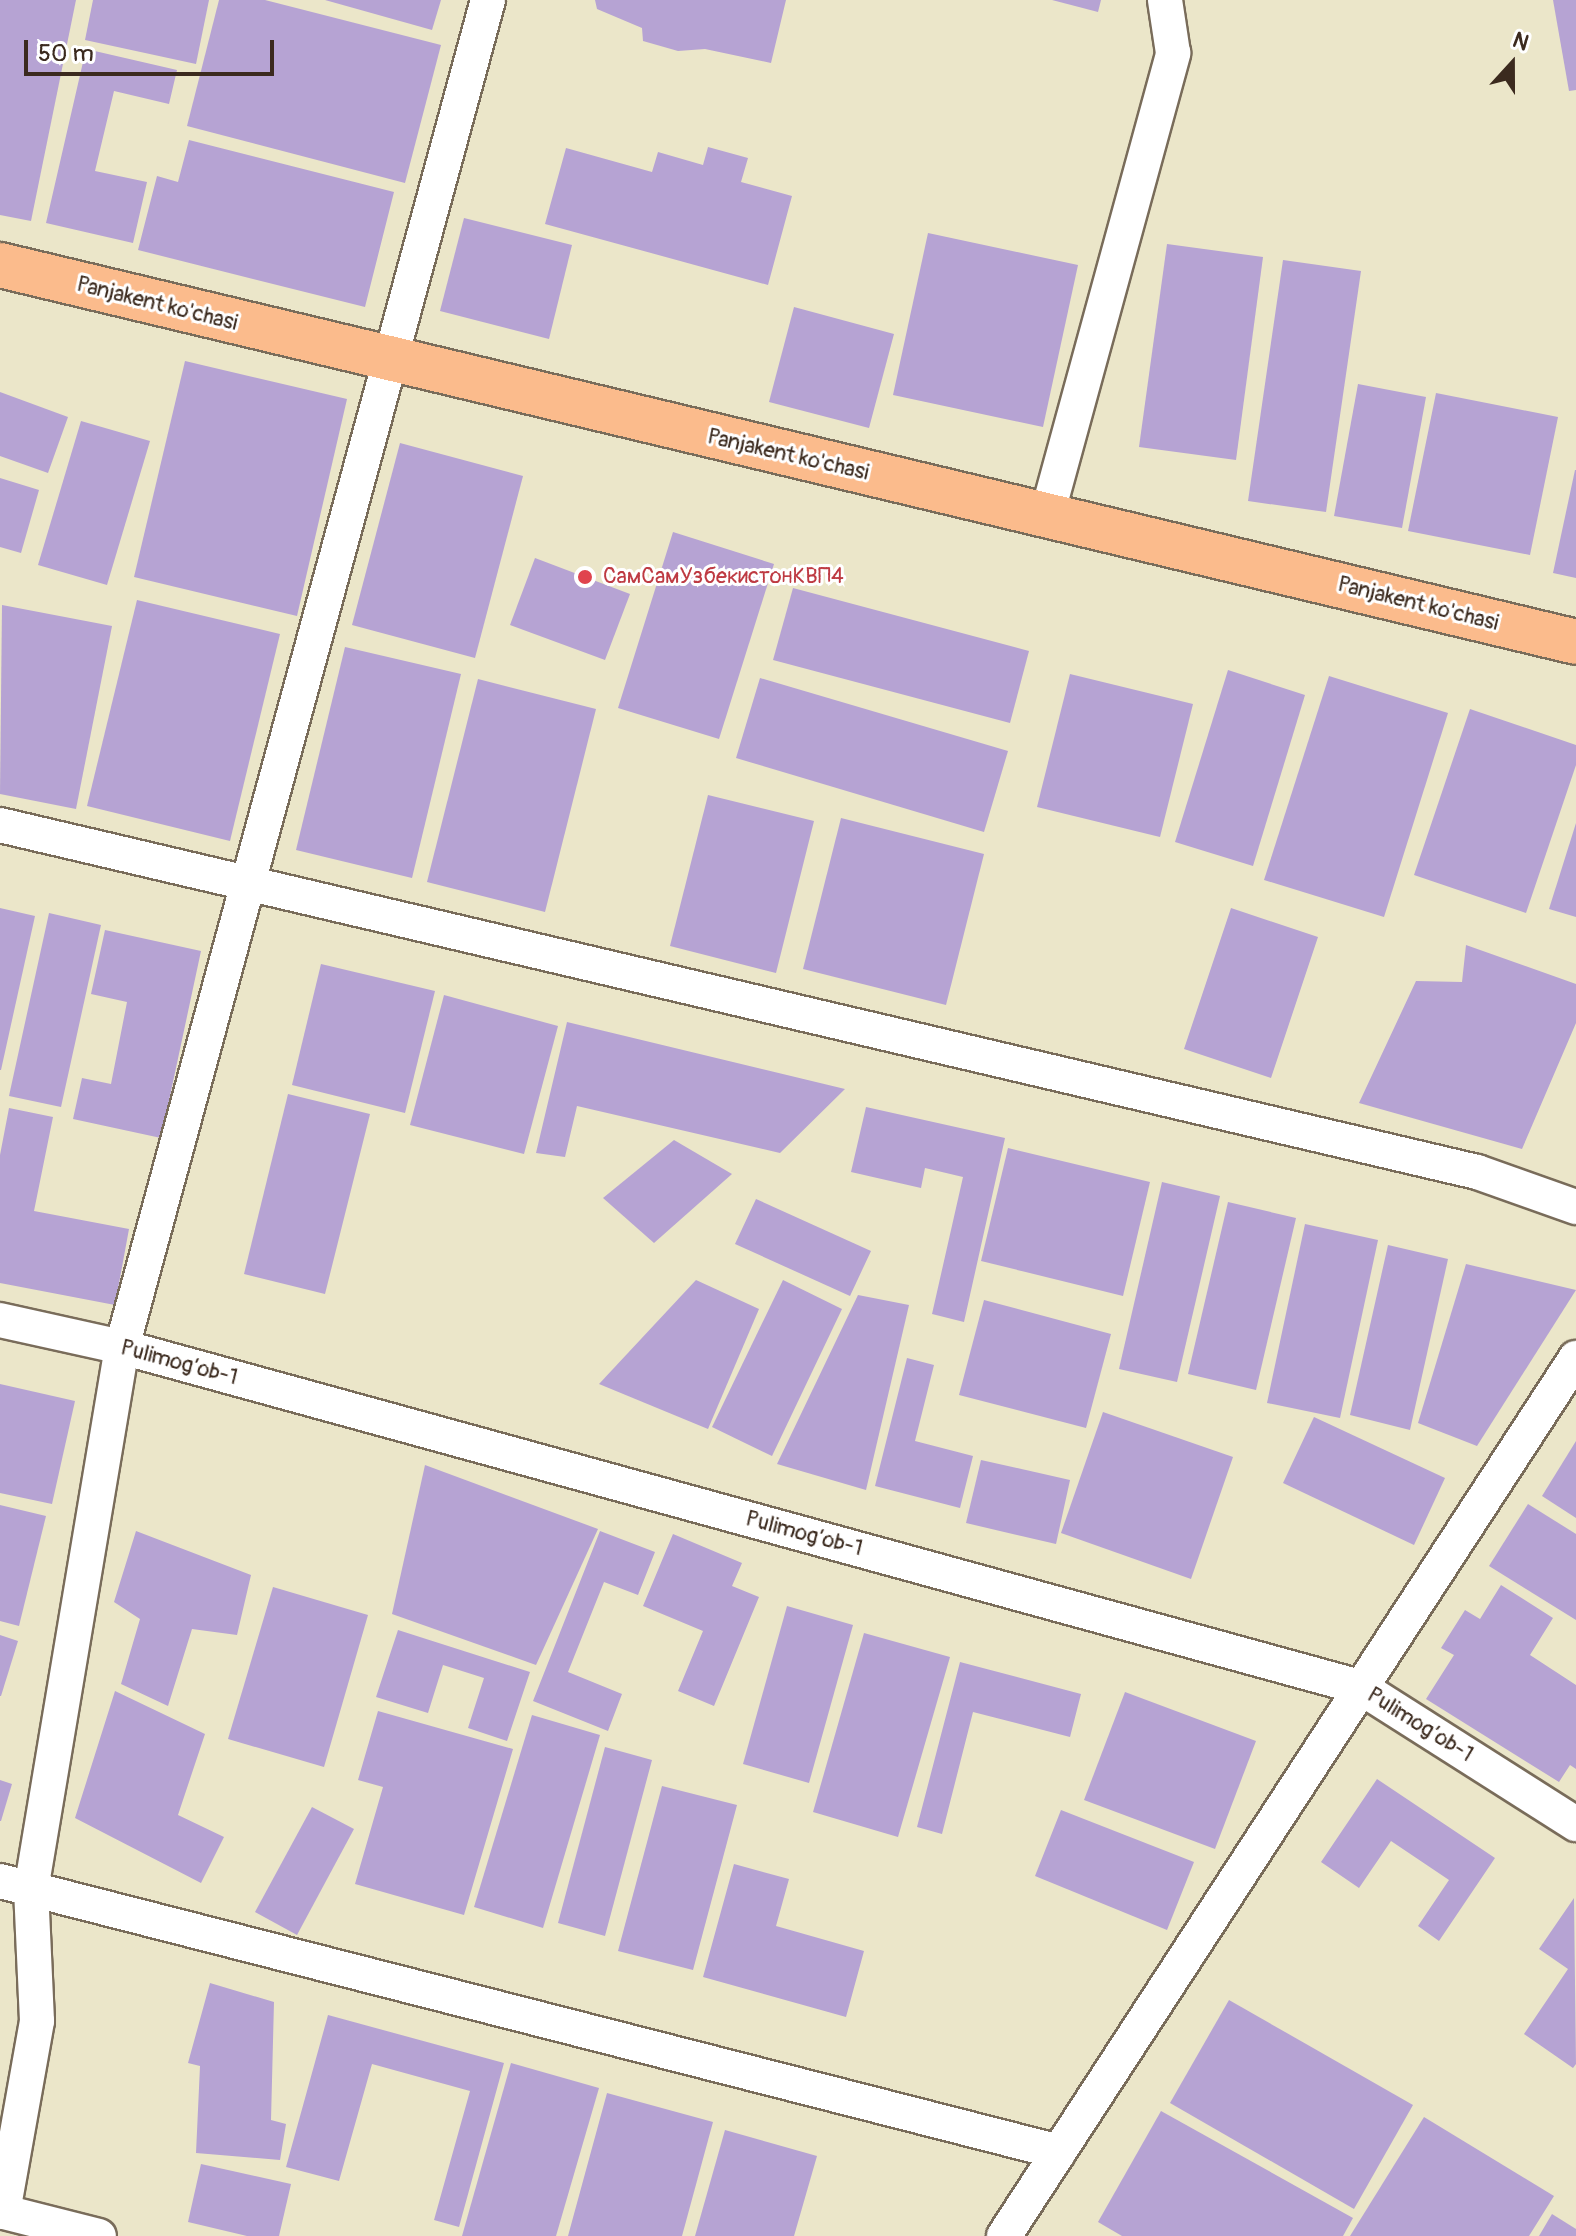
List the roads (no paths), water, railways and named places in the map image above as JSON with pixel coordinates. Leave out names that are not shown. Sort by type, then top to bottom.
[{"type":"main road","name":"Panjakent ko'chasi","points":[[0,265],[391,362],[1576,642]]},
{"type":"street","points":[[99,2236],[1,2211],[37,2021],[16,1885],[122,1347],[243,885],[391,362],[488,0]]},
{"type":"street","points":[[1047,515],[1173,53],[1165,0]]},
{"type":"street","points":[[0,825],[243,885],[1477,1172],[1576,1207]]},
{"type":"street","name":"Pulimog’ob-1","points":[[0,1320],[122,1347],[1360,1687],[1576,1824]]},
{"type":"street","points":[[1004,2236],[1576,1358]]},
{"type":"street","points":[[16,1885],[1059,2152]]},
{"type":"place","name":"СамСамУзбекистонКВП4","points":[[585,577]]}]
